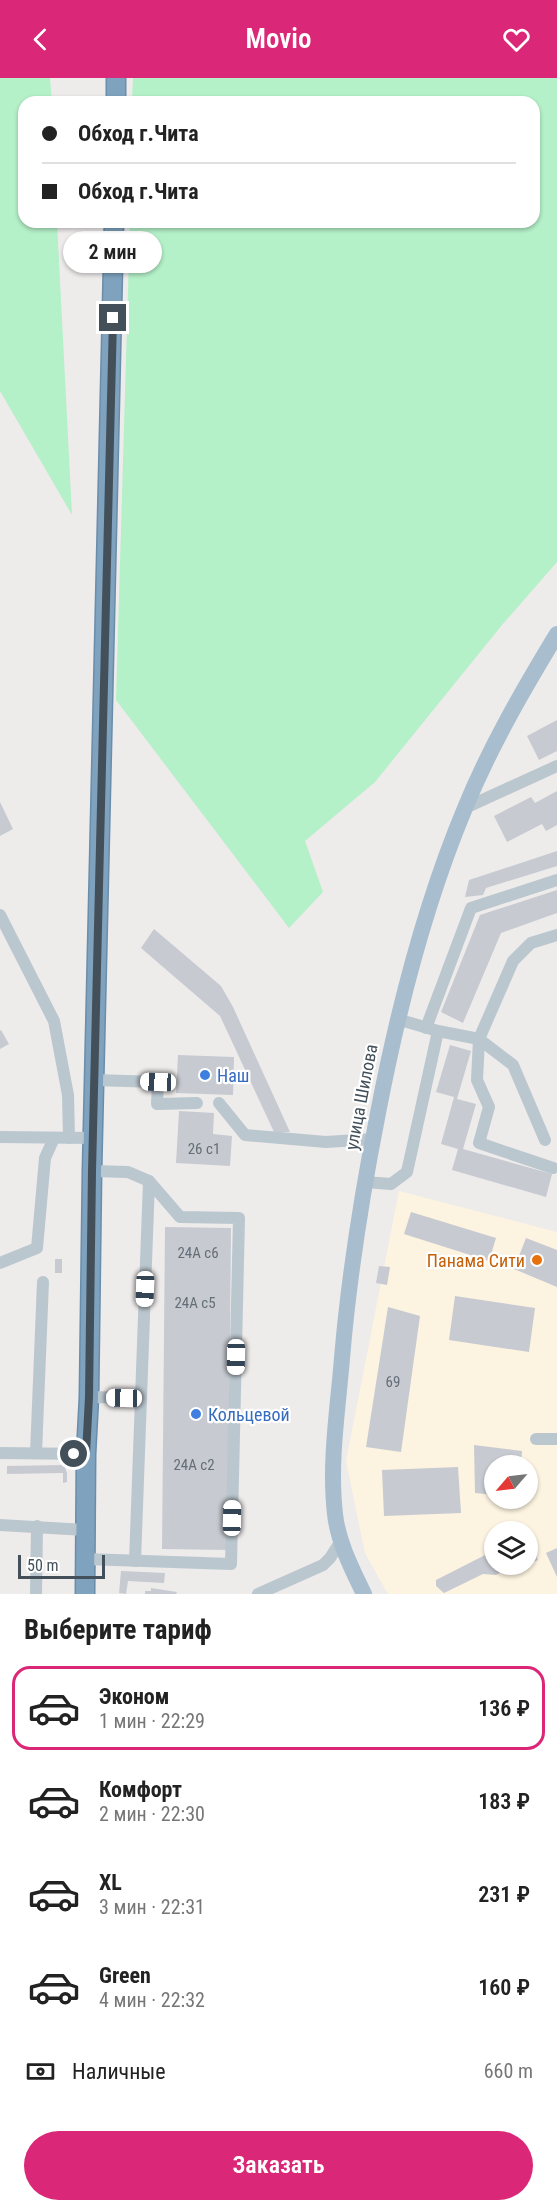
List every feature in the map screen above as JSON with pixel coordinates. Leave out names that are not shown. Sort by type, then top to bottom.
[{"type":"highway","points":[[116,78],[116,96]]},
{"type":"highway","points":[[85,1594],[86,1454],[114,228]]},
{"type":"main road","name":"улица Шилова","points":[[364,1594],[341,1541],[335,1514],[334,1443],[346,1308],[364,1182],[398,1019],[417,941],[465,808],[520,694],[557,634]]},
{"type":"street","points":[[465,808],[557,766]]},
{"type":"street","points":[[364,1182],[391,1184],[407,1172],[432,1029],[471,908],[557,880]]},
{"type":"street","points":[[0,915],[54,1021],[68,1095],[69,1138]]},
{"type":"street","points":[[553,1168],[479,1143],[489,1107],[477,1080],[479,1039],[513,961],[531,943],[557,935]]},
{"type":"street","points":[[398,1019],[479,1039],[513,1065],[545,1140]]},
{"type":"street","points":[[94,1080],[158,1082],[157,1104],[197,1104]]},
{"type":"street","points":[[219,1103],[246,1135],[326,1142],[373,1139]]},
{"type":"street","points":[[0,1137],[93,1138]]},
{"type":"street","points":[[0,1263],[37,1248],[45,1158],[54,1138]]},
{"type":"street","points":[[85,1559],[231,1564],[239,1218],[180,1217],[149,1181],[128,1172],[92,1171]]},
{"type":"street","points":[[135,1561],[149,1181]]},
{"type":"street","points":[[36,1453],[43,1282]]},
{"type":"street","points":[[89,1397],[141,1398]]},
{"type":"street","points":[[536,1439],[557,1439]]},
{"type":"street","points":[[0,1453],[86,1454]]},
{"type":"street","points":[[0,1525],[85,1530]]},
{"type":"street","points":[[36,1594],[37,1526]]},
{"type":"street","points":[[258,1594],[323,1564],[330,1558],[341,1541]]},
{"type":"shaded area","points":[[399,1191],[557,1232],[557,1594],[388,1594],[365,1553],[346,1461]]},
{"type":"green space","points":[[0,78],[50,78],[52,96],[18,96],[18,228],[57,228],[72,515],[0,391]]},
{"type":"green space","points":[[133,78],[557,78],[557,562],[502,625],[375,782],[305,841],[323,892],[289,928],[116,700],[130,228],[540,228],[540,96],[132,96]]},
{"type":"building","points":[[557,720],[557,751],[539,760],[527,736]]},
{"type":"building","points":[[557,791],[557,825],[546,831],[542,824],[507,842],[494,816],[531,797],[535,803]]},
{"type":"building","points":[[0,802],[13,829],[0,836]]},
{"type":"building","points":[[557,851],[557,866],[486,888],[483,895],[465,897],[469,880]]},
{"type":"building","points":[[557,890],[557,913],[501,933],[463,1023],[441,1012],[480,915]]},
{"type":"building","points":[[154,929],[221,986],[233,1007],[290,1132],[274,1132],[220,1016],[141,948]]},
{"type":"building","points":[[0,1031],[9,1044],[0,1049]]},
{"type":"building","points":[[450,1045],[471,1051],[457,1099],[476,1104],[463,1149],[552,1174],[546,1197],[452,1170],[458,1149],[441,1144],[454,1097],[436,1092]]},
{"type":"building","name":"Наш","points":[[178,1055],[234,1057],[233,1095],[176,1093]]},
{"type":"building","points":[[179,1111],[214,1113],[213,1134],[232,1136],[230,1166],[176,1163]]},
{"type":"building","points":[[411,1212],[496,1238],[489,1261],[404,1234]]},
{"type":"building","name":"Кольцевой","points":[[165,1227],[231,1228],[228,1550],[162,1549]]},
{"type":"building","name":"Панама Сити","points":[[526,1238],[557,1250],[557,1287],[514,1269]]},
{"type":"building","points":[[55,1259],[62,1259],[62,1273],[55,1273]]},
{"type":"building","points":[[379,1266],[390,1267],[387,1285],[376,1283]]},
{"type":"building","points":[[455,1296],[535,1308],[529,1352],[449,1340]]},
{"type":"building","points":[[388,1307],[420,1316],[401,1452],[366,1447]]},
{"type":"building","points":[[474,1445],[522,1451],[522,1455],[484,1455],[484,1494],[475,1493]]},
{"type":"building","points":[[64,1465],[67,1482],[63,1483],[63,1473],[7,1474],[7,1466]]},
{"type":"building","points":[[458,1467],[461,1513],[384,1516],[382,1470]]},
{"type":"building","points":[[557,1548],[557,1577],[546,1553]]},
{"type":"building","points":[[484,1556],[484,1574],[444,1593],[436,1586],[436,1580]]},
{"type":"building","points":[[121,1571],[165,1573],[164,1583],[128,1581],[126,1594],[119,1593]]},
{"type":"building","points":[[151,1588],[177,1592],[176,1594],[145,1594],[145,1591],[151,1591]]},
{"type":"place","name":"Наш","points":[[205,1075]]},
{"type":"place","name":"Панама Сити","points":[[537,1260]]},
{"type":"place","name":"Кольцевой","points":[[196,1414]]},
{"type":"route","points":[[74,1454],[86,1454],[89,1397],[92,1171],[113,318]]}]
